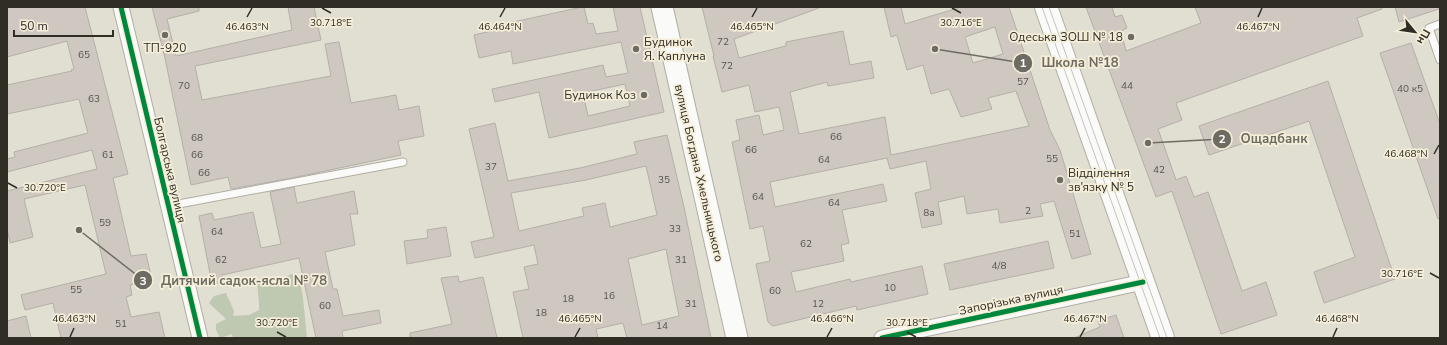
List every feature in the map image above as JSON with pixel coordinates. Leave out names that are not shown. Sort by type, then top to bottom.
[{"type":"main road","name":"вулиця Богдана Хмельницького","points":[[662,7],[737,338]]},
{"type":"main road","points":[[1046,7],[1163,338]]},
{"type":"street","name":"Болгарська вулиця","points":[[122,7],[200,338]]},
{"type":"street","name":"Запорізька вулиця","points":[[882,338],[1143,282]]},
{"type":"lane","points":[[1440,24],[1429,28],[1440,60]]},
{"type":"lane","points":[[168,206],[403,162]]},
{"type":"green space","points":[[292,274],[300,281],[307,338],[233,338],[232,334],[220,338],[216,330],[216,324],[226,319],[209,303],[214,296],[226,293],[234,311],[233,316],[249,315],[259,310],[257,283],[262,278],[285,277]]},
{"type":"building","points":[[7,7],[85,7],[128,174],[113,178],[131,256],[146,254],[152,280],[130,285],[132,295],[126,297],[131,317],[159,312],[165,338],[61,338],[53,303],[25,310],[21,295],[106,274],[85,185],[24,199],[33,237],[10,243],[7,228],[7,191],[97,169],[92,150],[7,172],[7,159],[15,157],[14,152],[88,133],[79,99],[7,114],[7,85],[72,71],[71,70],[74,69],[67,41],[7,57]]},
{"type":"building","points":[[152,7],[199,7],[199,11],[167,19],[176,56],[292,30],[288,7],[314,7],[321,40],[195,66],[202,100],[331,76],[325,44],[339,42],[351,103],[396,95],[399,110],[419,106],[424,136],[398,141],[401,155],[292,178],[231,189],[228,177],[191,185],[165,58]]},
{"type":"building","points":[[584,7],[588,24],[593,23],[596,34],[618,31],[613,7],[640,7],[664,112],[549,138],[539,92],[495,102],[492,89],[603,65],[606,77],[628,73],[621,42],[513,64],[511,51],[479,58],[474,35],[504,28],[504,24]],"holes":[[[625,84],[630,106],[588,116],[583,93]]]},
{"type":"building","points":[[702,7],[818,7],[819,8],[734,39],[739,58],[786,46],[786,42],[843,31],[850,65],[871,61],[874,78],[828,86],[827,82],[790,92],[799,134],[885,117],[891,155],[1029,126],[1016,91],[988,98],[992,109],[961,117],[949,89],[931,94],[923,65],[907,70],[897,35],[891,37],[884,7],[901,7],[905,24],[961,7],[1009,7],[1050,130],[1060,150],[1091,254],[1072,259],[1054,201],[1040,204],[1043,216],[1000,223],[998,209],[967,214],[964,196],[938,202],[942,224],[922,228],[915,193],[931,189],[926,161],[890,169],[887,158],[770,182],[775,207],[883,184],[887,201],[842,210],[849,243],[841,245],[844,261],[791,272],[796,292],[850,279],[851,282],[922,266],[928,294],[857,310],[856,306],[773,326],[768,322],[756,264],[770,261],[763,226],[750,229],[732,142],[740,140],[736,120],[759,115],[763,135],[784,130],[779,107],[755,112],[749,85],[722,92]],"holes":[[[995,27],[1003,54],[973,63],[965,37]]]},
{"type":"building","points":[[1086,7],[1112,7],[1115,17],[1122,15],[1127,28],[1121,31],[1126,51],[1201,23],[1195,7],[1382,7],[1382,9],[1357,18],[1363,36],[1176,103],[1182,120],[1158,129],[1176,180],[1186,176],[1194,197],[1208,192],[1242,291],[1266,282],[1277,315],[1221,334],[1172,191],[1156,197]]},
{"type":"building","points":[[1395,7],[1439,7],[1439,9],[1399,22]]},
{"type":"building","points":[[1411,43],[1440,124],[1440,219],[1438,219],[1380,53]]},
{"type":"building","points":[[1328,81],[1395,279],[1324,303],[1314,272],[1355,257],[1309,121],[1209,155],[1199,126]]},
{"type":"building","points":[[495,123],[508,181],[580,168],[637,154],[634,142],[667,135],[684,207],[711,338],[627,338],[623,323],[596,329],[598,338],[523,338],[513,292],[529,289],[524,267],[538,264],[534,245],[475,258],[471,242],[494,237],[469,129]],"holes":[[[646,166],[657,215],[610,227],[605,203],[582,208],[584,216],[519,231],[511,193],[586,180]],[[666,249],[679,316],[642,325],[628,259]]]},
{"type":"building","points":[[294,187],[297,203],[354,191],[358,214],[350,214],[355,245],[325,252],[333,289],[337,289],[343,316],[379,310],[381,323],[342,331],[343,338],[316,338],[299,258],[222,275],[224,282],[212,284],[199,216],[212,213],[214,220],[253,212],[261,248],[281,244],[270,192]]},
{"type":"building","points":[[446,227],[451,256],[407,264],[404,241],[428,238],[427,230]]},
{"type":"building","points":[[1048,241],[1054,268],[950,290],[944,264]]},
{"type":"building","points":[[458,276],[459,282],[483,277],[497,338],[410,338],[410,333],[452,324],[441,278]]},
{"type":"building","points":[[1116,315],[1124,338],[1074,338],[1100,327],[1098,321]]},
{"type":"building","points":[[26,316],[31,338],[7,338],[7,321]]},
{"type":"tram line","points":[[1042,7],[1160,338]]},
{"type":"tram line","points":[[1049,7],[1167,338]]},
{"type":"cycle path","points":[[121,7],[200,338]]},
{"type":"cycle path","points":[[882,338],[1143,282]]},
{"type":"place","name":"ТП-920","points":[[165,35]]},
{"type":"place","name":"Одеська ЗОШ № 18","points":[[1131,37]]},
{"type":"place","name":"Будинок Я. Каплуна","points":[[636,49]]},
{"type":"place","name":"Школа №18","points":[[935,49]]},
{"type":"place","name":"Будинок Коз","points":[[644,95]]},
{"type":"place","name":"Ощадбанк","points":[[1148,143]]},
{"type":"place","name":"Відділення зв'язку № 5","points":[[1060,180]]},
{"type":"place","name":"Дитячий садок-ясла № 78","points":[[79,230]]}]
